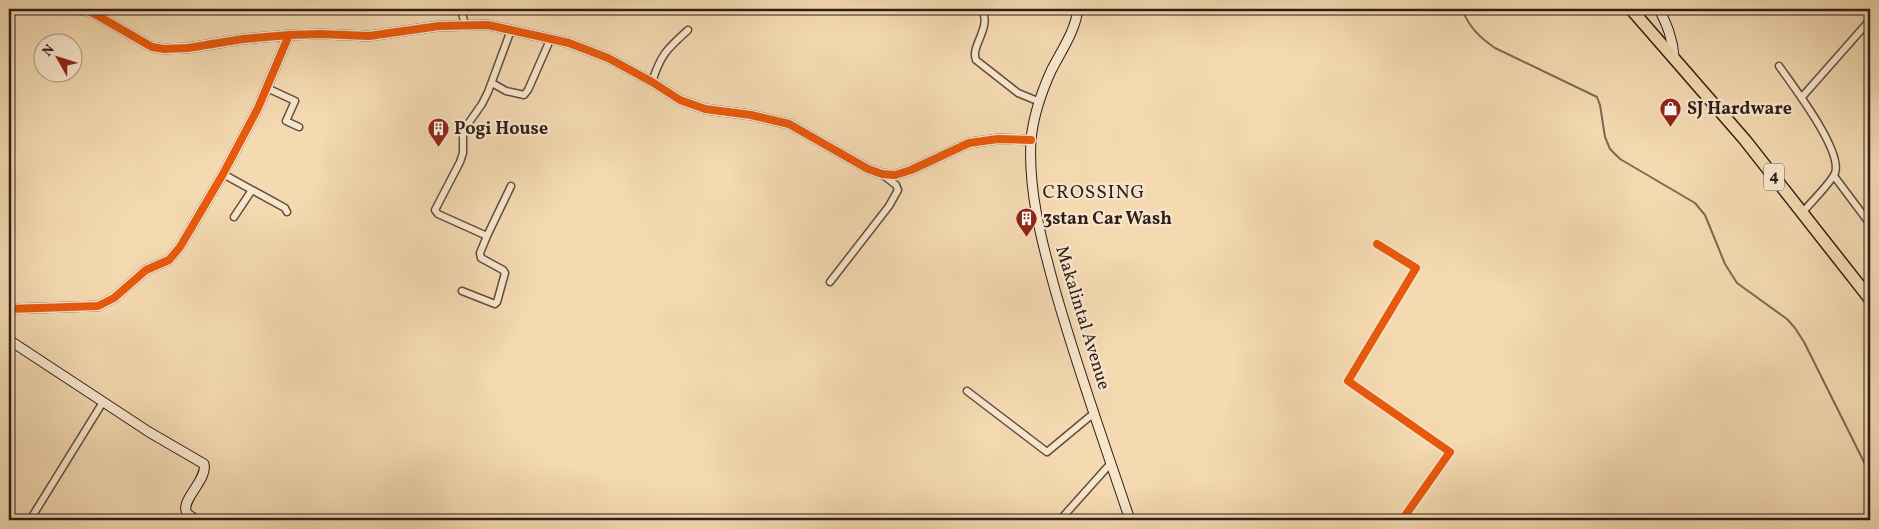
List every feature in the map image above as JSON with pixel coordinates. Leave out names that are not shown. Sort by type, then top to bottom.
[{"type":"highway","name":"4","points":[[1631,9],[1746,140],[1870,299]]},
{"type":"street","points":[[77,9],[89,11],[152,47],[164,49],[188,48],[243,39],[289,35],[369,36],[439,26],[488,25],[569,43],[608,58],[680,100],[704,109],[751,115],[789,124],[868,169],[882,174],[895,175],[910,170],[968,143],[998,138],[1031,140]]},
{"type":"street","points":[[461,9],[465,25]]},
{"type":"street","points":[[982,9],[985,26],[975,52],[976,60],[1018,93],[1040,102]]},
{"type":"street","name":"Makalintal Avenue","points":[[1078,9],[1068,40],[1051,72],[1040,102],[1031,140],[1032,180],[1037,218],[1064,324],[1130,520]]},
{"type":"street","points":[[1659,9],[1674,44],[1674,57]]},
{"type":"street","points":[[1802,98],[1870,20]]},
{"type":"street","points":[[487,236],[438,214],[435,210],[460,162],[463,153],[462,135],[482,104],[492,83],[512,30]]},
{"type":"street","points":[[652,82],[659,62],[668,49],[688,30]]},
{"type":"street","points":[[9,309],[98,306],[114,298],[146,270],[169,260],[180,247],[223,174],[267,88],[289,35]]},
{"type":"street","points":[[492,83],[506,91],[524,95],[550,40]]},
{"type":"street","points":[[1779,66],[1802,98],[1835,156],[1836,167],[1834,176],[1803,212]]},
{"type":"street","points":[[267,88],[295,101],[286,121],[299,127]]},
{"type":"street","points":[[223,174],[285,208],[287,212]]},
{"type":"street","points":[[830,282],[898,190],[896,185],[882,174]]},
{"type":"street","points":[[1834,176],[1870,224]]},
{"type":"street","points":[[462,292],[492,304],[498,302],[505,276],[503,270],[480,258],[480,253],[511,186]]},
{"type":"street","points":[[234,217],[252,190]]},
{"type":"street","points":[[1377,244],[1416,268],[1348,381],[1450,452],[1402,520]]},
{"type":"street","points":[[9,340],[149,432],[204,464],[205,470],[186,508],[188,514],[197,520]]},
{"type":"street","points":[[967,391],[1047,452],[1094,413]]},
{"type":"street","points":[[30,520],[104,402]]},
{"type":"street","points":[[1060,520],[1111,463]]},
{"type":"waterway","points":[[1462,9],[1475,31],[1495,48],[1597,97],[1605,137],[1610,149],[1620,159],[1695,203],[1705,215],[1725,264],[1737,283],[1787,319],[1795,328],[1804,342],[1870,474]]},
{"type":"cycle path","points":[[77,9],[89,11],[152,47],[164,49],[188,48],[243,39],[289,35],[369,36],[439,26],[488,25],[569,43],[608,58],[680,100],[705,109],[751,115],[789,124],[868,169],[882,174],[895,175],[911,170],[969,143],[998,139],[1031,140]]},
{"type":"cycle path","points":[[9,309],[98,306],[114,298],[146,270],[169,260],[180,247],[223,174],[258,108],[289,35]]},
{"type":"cycle path","points":[[1377,244],[1416,268],[1348,381],[1450,452],[1402,520]]},
{"type":"place","name":"SJ Hardware","points":[[1671,128]]},
{"type":"place","name":"Pogi House","points":[[438,148]]},
{"type":"place","name":"3stan Car Wash","points":[[1027,238]]},
{"type":"district","name":"CROSSING","points":[[1094,193]]}]
